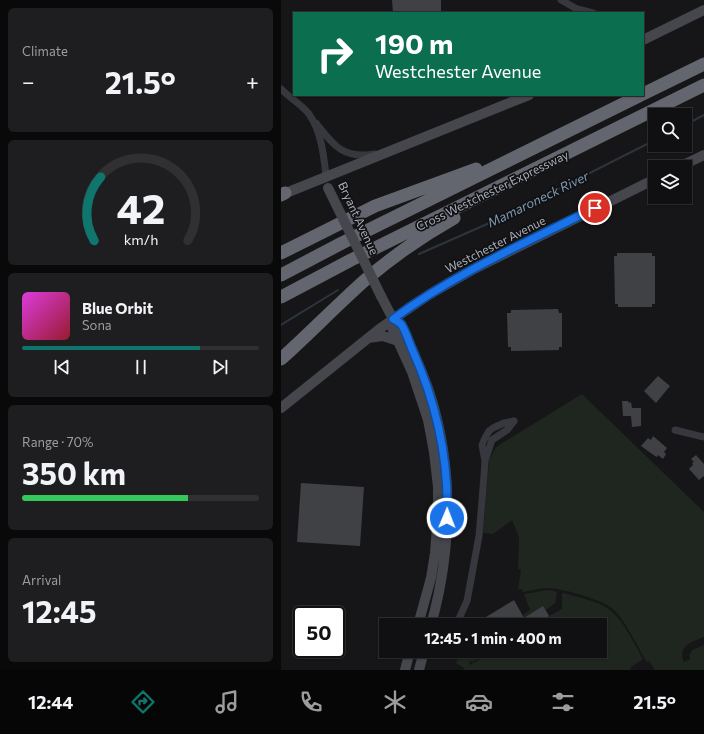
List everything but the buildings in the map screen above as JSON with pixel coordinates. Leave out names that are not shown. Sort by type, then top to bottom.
[{"type":"highway","name":"Cross Westchester Expressway","points":[[644,93],[704,64]]},
{"type":"highway","name":"Cross Westchester Expressway","points":[[281,297],[346,262],[704,85]]},
{"type":"highway","name":"Cross Westchester Expressway","points":[[281,275],[342,243],[638,96]]},
{"type":"highway","points":[[281,253],[387,201],[530,150]]},
{"type":"highway","points":[[281,359],[355,289],[397,255],[433,230],[535,169]]},
{"type":"main road","points":[[644,40],[704,10]]},
{"type":"main road","points":[[282,195],[527,96]]},
{"type":"main road","points":[[692,160],[704,154]]},
{"type":"main road","name":"Bryant Avenue","points":[[327,176],[328,188],[381,296],[393,319],[401,324],[423,375],[432,402],[441,440],[447,494],[447,530],[443,568],[433,618]]},
{"type":"main road","name":"Westchester Avenue","points":[[281,408],[368,338],[430,294],[453,280],[648,182]]},
{"type":"main road","name":"Bryant Avenue","points":[[393,319],[392,328],[416,383],[428,420],[438,487],[438,514],[435,553],[431,578],[420,618]]},
{"type":"main road","points":[[368,338],[383,336],[398,341]]},
{"type":"main road","points":[[405,670],[408,658]]},
{"type":"main road","points":[[419,670],[423,658]]},
{"type":"street","points":[[561,0],[579,11]]},
{"type":"street","points":[[644,35],[656,34]]},
{"type":"street","name":"Bryant Avenue","points":[[281,89],[309,114],[317,131],[327,176]]},
{"type":"street","points":[[309,114],[340,150],[353,155],[361,156],[385,153]]},
{"type":"street","points":[[458,618],[467,601],[473,572],[479,536],[485,460],[492,440],[507,430],[513,422],[504,423],[489,431],[482,445],[485,460]]},
{"type":"street","points":[[675,430],[704,437]]},
{"type":"street","points":[[436,608],[437,618]]},
{"type":"shaded area","points":[[582,394],[704,512],[704,637],[687,645],[682,652],[682,657],[684,662],[690,659],[689,656],[691,651],[704,645],[704,670],[655,670],[649,661],[647,662],[620,617],[614,610],[604,603],[579,594],[553,588],[523,592],[521,589],[518,589],[521,569],[518,569],[519,537],[512,520],[493,534],[483,533],[489,460],[496,447]]},
{"type":"shaded area","points":[[547,590],[557,593],[555,603],[546,610],[549,616],[562,609],[562,593],[580,597],[602,605],[613,612],[618,618],[643,659],[630,668],[631,670],[463,670],[464,668],[456,663],[458,658],[479,658],[469,662],[470,665],[482,658],[607,658],[607,618],[523,618],[524,614],[530,610],[524,594]]},
{"type":"shaded area","points":[[512,601],[523,618],[484,618]]},
{"type":"waterway","name":"Mamaroneck River","points":[[692,121],[704,115]]},
{"type":"waterway","name":"Mamaroneck River","points":[[419,254],[503,217],[648,144]]},
{"type":"waterway","name":"Mamaroneck River","points":[[281,325],[338,290]]},
{"type":"route","points":[[447,518],[446,478],[437,418],[427,385],[416,357],[401,324],[393,319],[407,308],[453,280],[595,208]]}]
